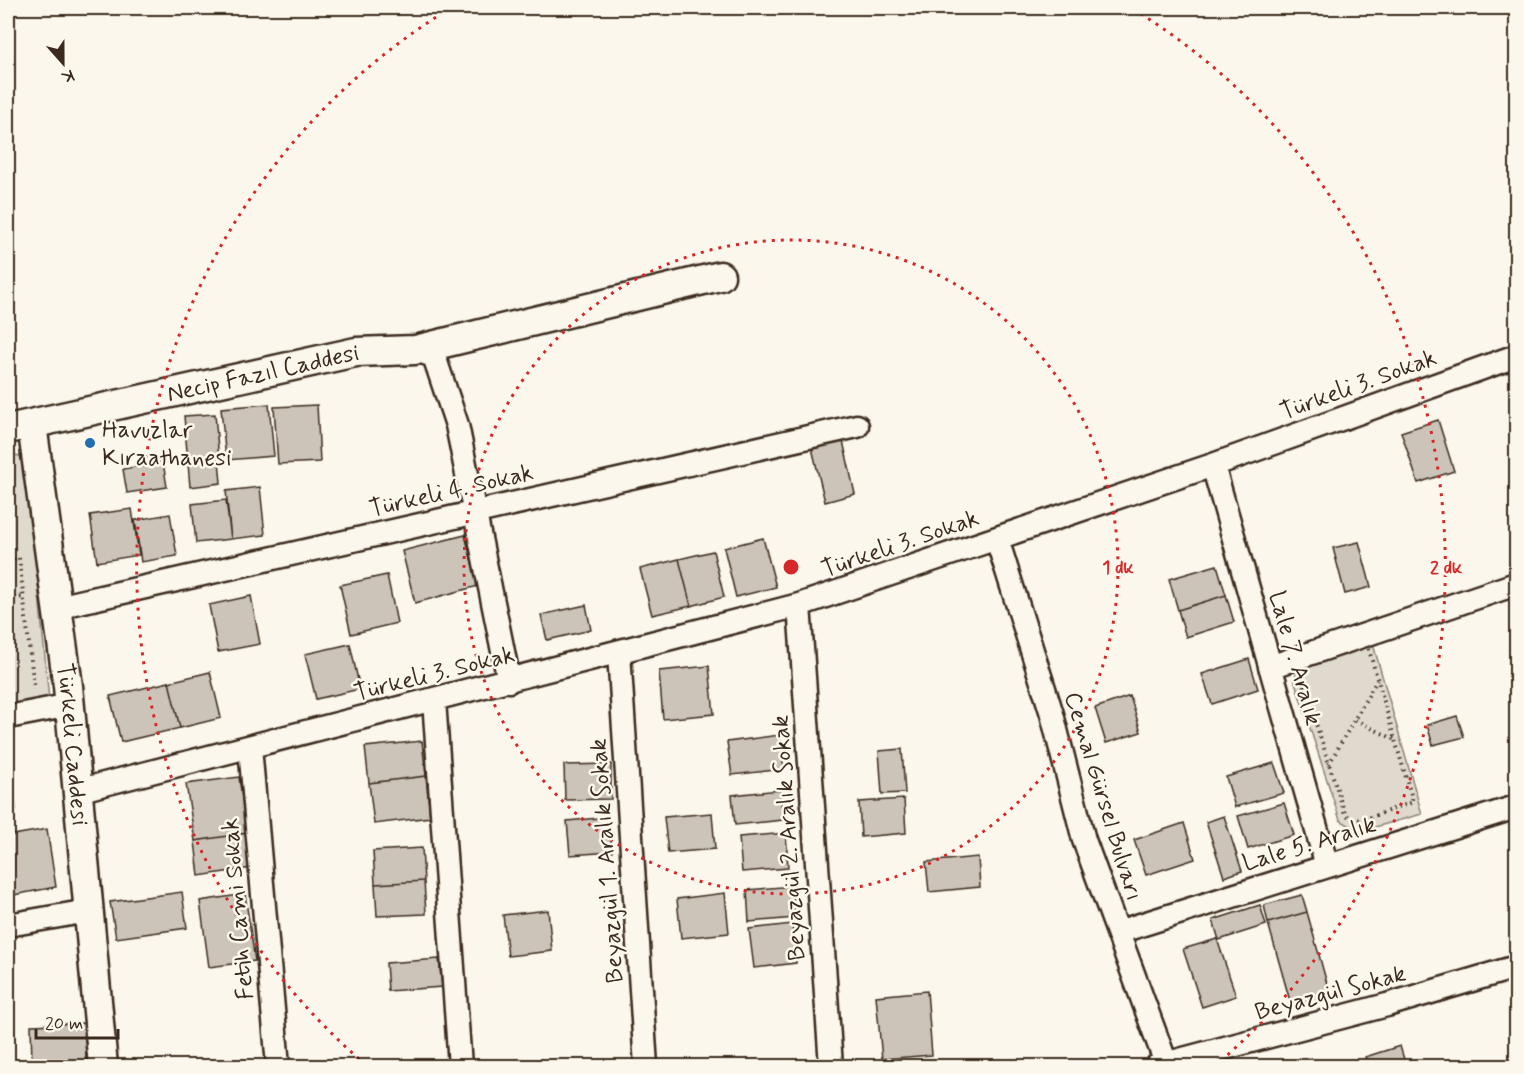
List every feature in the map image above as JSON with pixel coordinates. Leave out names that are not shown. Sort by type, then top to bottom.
[{"type":"street","name":"Necip Fazıl Caddesi","points":[[20,427],[356,352],[415,350],[720,276]]},
{"type":"street","points":[[415,350],[434,356],[457,425],[509,681]]},
{"type":"street","name":"Türkeli 3. Sokak","points":[[77,790],[619,653],[799,605],[1213,465],[1516,356]]},
{"type":"street","name":"Türkeli 4. Sokak","points":[[57,607],[857,426]]},
{"type":"street","name":"Türkeli Caddesi","points":[[20,427],[57,607],[70,705],[103,1066]]},
{"type":"street","name":"Lale 7. Aralık","points":[[1213,465],[1327,866]]},
{"type":"street","name":"Cemal Gürsel Bulvarı","points":[[997,539],[1052,714],[1084,840],[1163,1066]]},
{"type":"street","points":[[1270,667],[1516,584]]},
{"type":"street","name":"Beyazgül 2. Aralık Sokak","points":[[799,605],[831,1066]]},
{"type":"street","name":"Beyazgül 1. Aralık Sokak","points":[[619,653],[646,1066]]},
{"type":"street","points":[[434,700],[460,1066]]},
{"type":"street","points":[[8,717],[70,705]]},
{"type":"street","name":"Fetih Cami Sokak","points":[[250,747],[278,1066]]},
{"type":"street","name":"Lale 5. Aralık","points":[[1118,932],[1516,807]]},
{"type":"street","points":[[8,925],[88,911]]},
{"type":"street","name":"Beyazgül Sokak","points":[[1163,1066],[1516,967]]},
{"type":"path","points":[[18,548],[35,691]]},
{"type":"path","points":[[8,560],[20,559]]},
{"type":"path","points":[[1367,643],[1394,738],[1413,802],[1362,820],[1352,819],[1345,814],[1302,680],[1305,669],[1310,663],[1367,643]]},
{"type":"path","points":[[1329,765],[1377,680]]},
{"type":"path","points":[[1354,720],[1394,738]]},
{"type":"shaded area","points":[[8,454],[26,457],[49,700],[8,708]]},
{"type":"shaded area","points":[[1371,637],[1422,814],[1368,829],[1352,827],[1340,820],[1294,679],[1303,659]]},
{"type":"building","points":[[269,404],[274,456],[226,460],[221,408]]},
{"type":"building","points":[[317,405],[320,462],[278,464],[274,407]]},
{"type":"building","points":[[215,414],[221,483],[190,487],[184,416]]},
{"type":"building","points":[[1438,420],[1454,471],[1418,483],[1401,432]]},
{"type":"building","points":[[843,441],[855,494],[825,502],[812,448]]},
{"type":"building","points":[[163,462],[167,487],[127,493],[123,469]]},
{"type":"building","points":[[260,487],[265,535],[231,539],[226,491]]},
{"type":"building","points":[[226,500],[231,539],[196,543],[192,504]]},
{"type":"building","points":[[132,509],[139,555],[97,562],[90,515]]},
{"type":"building","points":[[170,514],[177,556],[141,562],[135,520]]},
{"type":"building","points":[[465,535],[478,586],[415,603],[402,551]]},
{"type":"building","points":[[763,538],[776,587],[736,597],[724,548]]},
{"type":"building","points":[[1359,542],[1371,587],[1345,594],[1333,548]]},
{"type":"building","points":[[713,551],[724,597],[691,606],[679,559]]},
{"type":"building","points":[[679,559],[691,606],[652,615],[640,569]]},
{"type":"building","points":[[1217,565],[1226,595],[1178,610],[1169,579]]},
{"type":"building","points":[[387,575],[397,623],[351,634],[340,585]]},
{"type":"building","points":[[1226,595],[1234,622],[1186,637],[1178,610]]},
{"type":"building","points":[[251,596],[260,644],[218,652],[209,605]]},
{"type":"building","points":[[586,605],[591,630],[547,640],[541,615]]},
{"type":"building","points":[[350,644],[360,689],[316,699],[305,654]]},
{"type":"building","points":[[1249,659],[1258,689],[1212,704],[1202,674]]},
{"type":"building","points":[[709,666],[714,714],[663,719],[659,671]]},
{"type":"building","points":[[210,672],[221,718],[180,728],[169,682]]},
{"type":"building","points":[[169,682],[180,728],[121,742],[110,696]]},
{"type":"building","points":[[1130,696],[1141,732],[1106,743],[1095,708]]},
{"type":"building","points":[[1457,716],[1464,737],[1433,745],[1427,725]]},
{"type":"building","points":[[780,735],[784,769],[732,775],[727,742]]},
{"type":"building","points":[[422,741],[426,776],[369,783],[365,747]]},
{"type":"building","points":[[902,749],[905,793],[882,794],[879,751]]},
{"type":"building","points":[[8,751],[10,751],[16,809],[8,810]]},
{"type":"building","points":[[1274,763],[1284,793],[1235,807],[1226,777]]},
{"type":"building","points":[[611,764],[611,799],[565,800],[564,765]]},
{"type":"building","points":[[426,776],[430,817],[374,824],[369,783]]},
{"type":"building","points":[[239,777],[247,833],[195,841],[186,784]]},
{"type":"building","points":[[780,790],[783,820],[735,825],[732,795]]},
{"type":"building","points":[[904,799],[906,833],[861,837],[859,802]]},
{"type":"building","points":[[1284,803],[1294,835],[1248,849],[1238,816]]},
{"type":"building","points":[[712,813],[715,849],[668,853],[664,817]]},
{"type":"building","points":[[1224,816],[1242,871],[1224,877],[1206,822]]},
{"type":"building","points":[[609,817],[612,852],[570,855],[567,821]]},
{"type":"building","points":[[1184,823],[1195,859],[1146,875],[1134,840]]},
{"type":"building","points":[[47,829],[56,887],[8,896],[8,836]]},
{"type":"building","points":[[247,833],[251,868],[199,876],[195,841]]},
{"type":"building","points":[[786,833],[788,868],[742,872],[739,837]]},
{"type":"building","points":[[422,848],[424,881],[375,884],[373,851]]},
{"type":"building","points":[[978,857],[980,887],[929,892],[926,862]]},
{"type":"building","points":[[424,881],[426,914],[377,916],[375,884]]},
{"type":"building","points":[[793,886],[795,918],[749,922],[747,890]]},
{"type":"building","points":[[182,892],[187,928],[116,938],[110,902]]},
{"type":"building","points":[[725,893],[729,933],[681,938],[677,899]]},
{"type":"building","points":[[245,894],[255,961],[209,967],[200,901]]},
{"type":"building","points":[[1302,895],[1307,912],[1268,923],[1264,905]]},
{"type":"building","points":[[1260,905],[1266,925],[1219,940],[1213,920]]},
{"type":"building","points":[[548,910],[552,951],[508,956],[503,915]]},
{"type":"building","points":[[1307,912],[1331,998],[1292,1008],[1268,923]]},
{"type":"building","points":[[792,924],[796,963],[754,968],[749,929]]},
{"type":"building","points":[[1217,939],[1236,996],[1202,1007],[1183,949]]},
{"type":"building","points":[[439,959],[442,987],[388,991],[386,963]]},
{"type":"building","points":[[927,991],[932,1055],[882,1059],[876,996]]},
{"type":"building","points":[[85,1023],[86,1061],[32,1064],[31,1025]]},
{"type":"building","points":[[1400,1046],[1406,1066],[1368,1066],[1365,1057]]},
{"type":"building","points":[[86,1061],[87,1066],[33,1066],[32,1064]]},
{"type":"place","name":"Havuzlar Kıraathanesi","points":[[90,443]]}]
